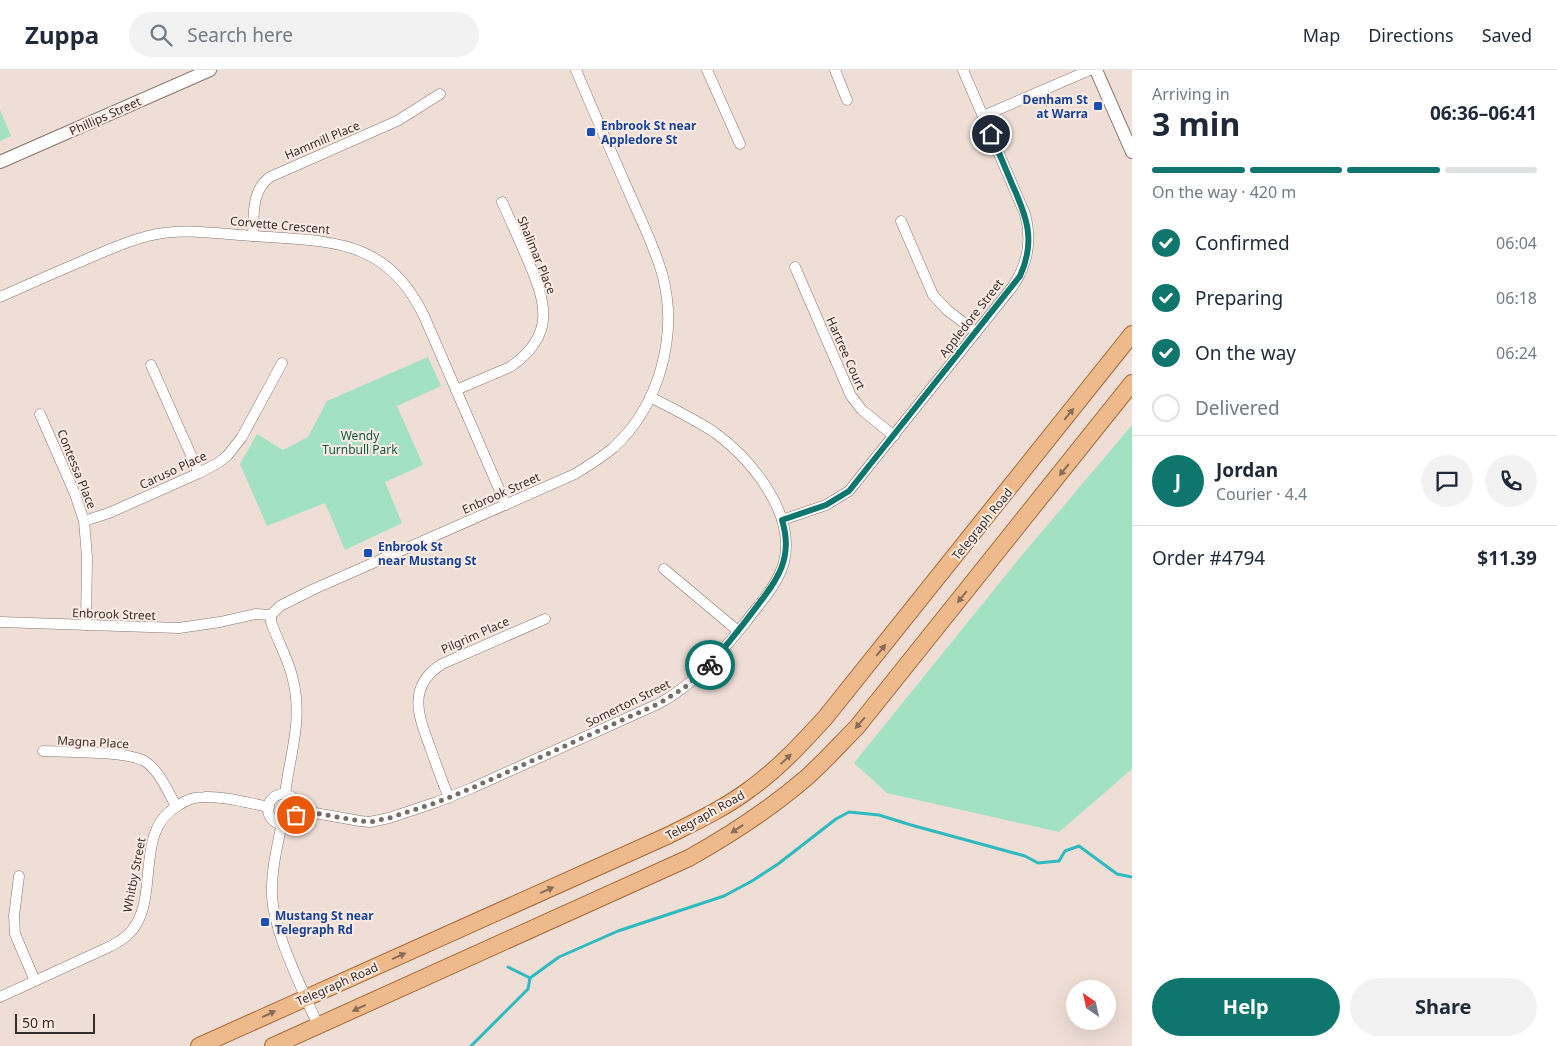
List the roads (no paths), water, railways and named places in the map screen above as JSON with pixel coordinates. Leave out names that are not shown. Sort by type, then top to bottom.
[{"type":"main road","name":"Telegraph Road","points":[[198,1046],[682,829],[730,802],[761,781],[792,754],[850,688],[1132,334]]},
{"type":"main road","name":"Telegraph Road","points":[[274,1046],[689,858],[739,828],[784,796],[822,763],[857,727],[1132,383]]},
{"type":"street","name":"Phillips Street","points":[[0,162],[210,70]]},
{"type":"street","name":"Enbrook Street","points":[[0,622],[179,628],[220,622],[255,614],[271,615],[280,606],[314,588],[575,474],[603,456],[613,447],[635,422],[650,397],[660,373],[667,336],[668,310],[663,278],[652,244],[576,70]]},
{"type":"street","points":[[707,70],[740,144]]},
{"type":"street","points":[[835,70],[848,100]]},
{"type":"street","name":"Appledore Street","points":[[782,520],[826,505],[841,497],[856,482],[1020,276],[1028,256],[1028,223],[963,70]]},
{"type":"street","points":[[983,116],[1090,70]]},
{"type":"street","points":[[1096,70],[1132,152]]},
{"type":"street","name":"Hammill Place","points":[[253,236],[256,195],[270,177],[397,121],[440,94]]},
{"type":"street","name":"Shalimar Place","points":[[456,390],[518,361],[536,340],[544,320],[541,293],[502,202]]},
{"type":"street","points":[[901,221],[933,295],[947,310],[976,332]]},
{"type":"street","name":"Corvette Crescent","points":[[0,296],[115,246],[148,236],[178,231],[311,239],[359,249],[382,262],[400,278],[414,297],[506,505]]},
{"type":"street","name":"Hartree Court","points":[[794,267],[847,389],[856,404],[894,436]]},
{"type":"street","name":"Caruso Place","points":[[84,521],[109,513],[218,463],[235,447],[242,437],[282,364]]},
{"type":"street","points":[[151,365],[199,473]]},
{"type":"street","name":"Somerton Street","points":[[298,810],[336,818],[370,822],[389,818],[449,798],[673,696],[705,670],[738,631],[779,576],[786,551],[782,520],[766,486],[737,452],[704,426],[650,397]]},
{"type":"street","name":"Contessa Place","points":[[40,414],[75,494],[84,521],[87,557],[86,625]]},
{"type":"street","points":[[664,569],[738,631]]},
{"type":"street","points":[[271,615],[271,622],[290,668],[297,698],[296,731],[285,794]]},
{"type":"street","name":"Pilgrim Place","points":[[449,798],[420,718],[418,704],[423,683],[430,673],[442,664],[545,619]]},
{"type":"street","name":"Magna Place","points":[[43,752],[125,755],[138,758],[154,770],[176,806]]},
{"type":"street","points":[[285,794],[296,802],[298,810],[291,821],[282,823],[277,822],[270,816],[268,806],[273,798],[285,794]]},
{"type":"street","points":[[176,806],[204,797],[268,806]]},
{"type":"street","name":"Whitby Street","points":[[0,997],[112,946],[132,931],[141,914],[153,838],[165,816],[176,806]]},
{"type":"street","points":[[282,823],[273,874],[274,911],[283,942],[318,1026]]},
{"type":"street","points":[[19,876],[14,916],[15,934],[35,981]]},
{"type":"waterway","points":[[471,1046],[528,989],[530,978],[559,957],[618,931],[724,896],[778,864],[836,819],[849,812],[879,815],[1025,856],[1038,863],[1059,861],[1065,851],[1079,846],[1117,874],[1132,877]]},
{"type":"waterway","points":[[508,967],[530,978]]},
{"type":"place","name":"Denham St at Warra","points":[[1098,106]]},
{"type":"place","name":"Enbrook St near Appledore St","points":[[591,132]]},
{"type":"place","name":"Enbrook St near Mustang St","points":[[368,553]]},
{"type":"place","name":"Mustang St near Telegraph Rd","points":[[265,922]]},
{"type":"park label","name":"Wendy Turnbull Park","points":[[360,442]]}]
